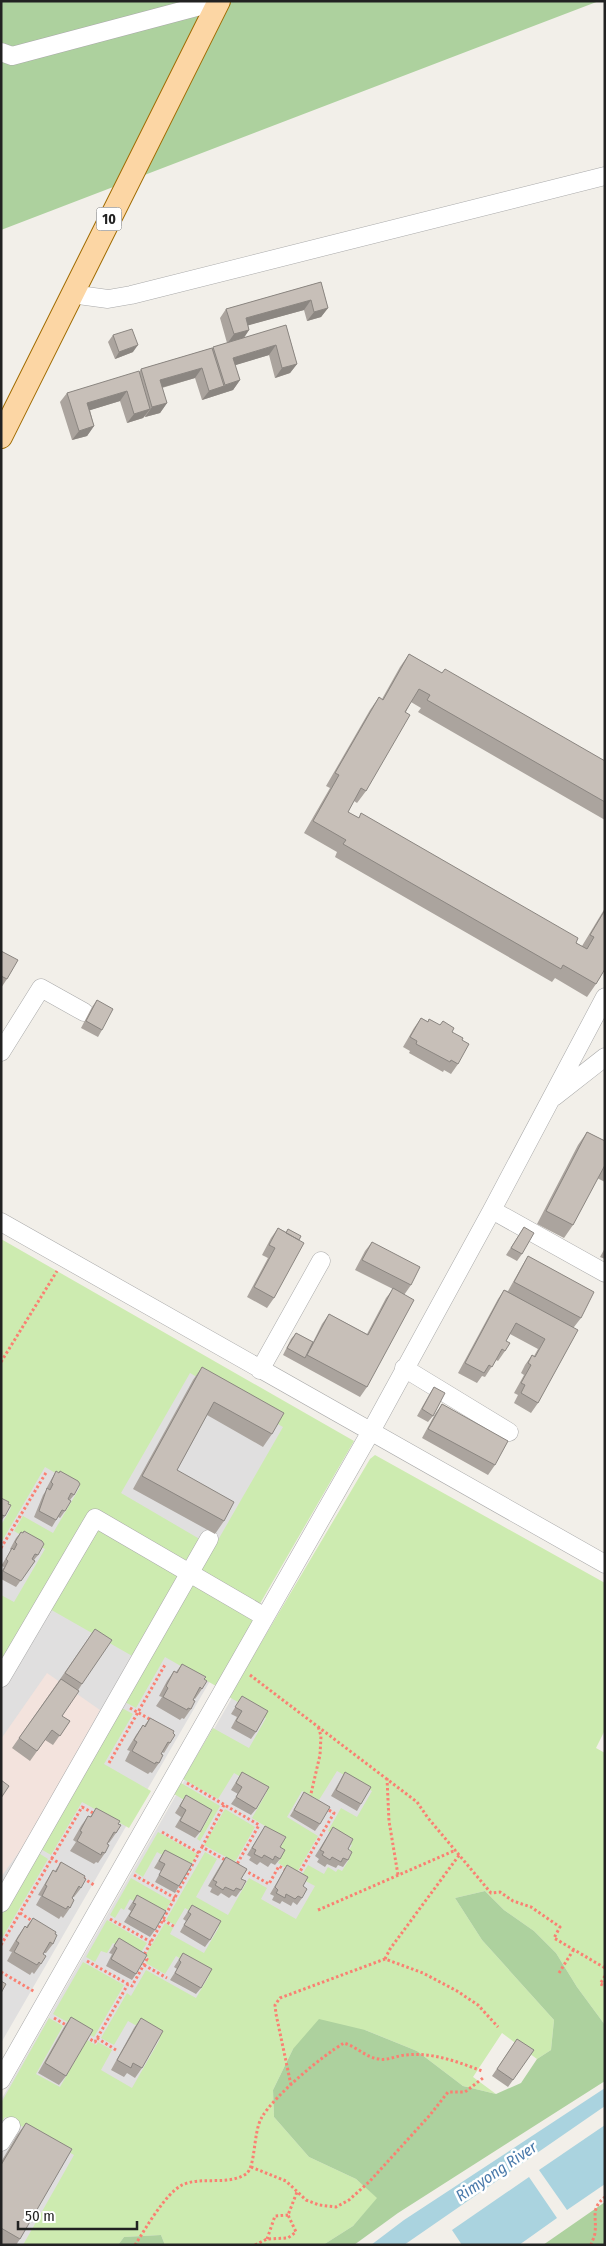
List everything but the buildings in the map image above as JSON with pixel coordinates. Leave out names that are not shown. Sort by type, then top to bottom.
[{"type":"main road","name":"10","points":[[1,437],[219,1]]},
{"type":"street","points":[[1,52],[12,56],[219,1]]},
{"type":"street","points":[[71,294],[108,299],[131,295],[605,176]]},
{"type":"street","points":[[1,1052],[41,988],[84,1012]]},
{"type":"street","points":[[1,2080],[370,1433],[605,998]]},
{"type":"street","points":[[548,1101],[605,1057]]},
{"type":"street","points":[[492,1210],[605,1273]]},
{"type":"street","points":[[1,1222],[370,1433],[605,1564]]},
{"type":"street","points":[[260,1370],[321,1261]]},
{"type":"street","points":[[404,1368],[509,1432]]},
{"type":"street","points":[[1,1678],[95,1518],[265,1617]]},
{"type":"street","points":[[1,1903],[209,1539]]},
{"type":"street","points":[[1,2142],[11,2126]]},
{"type":"path","points":[[1,1362],[65,1259]]},
{"type":"path","points":[[1,1548],[47,1471]]},
{"type":"path","points":[[109,1763],[166,1663]]},
{"type":"path","points":[[237,1666],[417,1802],[428,1818],[460,1854],[483,1886],[492,1893],[500,1892],[513,1901],[531,1907],[560,1927],[554,1938],[605,1968]]},
{"type":"path","points":[[118,1701],[162,1726]]},
{"type":"path","points":[[315,1801],[308,1797],[317,1771],[320,1755],[321,1736],[318,1726]]},
{"type":"path","points":[[174,1776],[259,1825],[236,1866]]},
{"type":"path","points":[[387,1778],[389,1821],[398,1875]]},
{"type":"path","points":[[74,1953],[132,1986],[147,1959],[143,1957],[224,1805]]},
{"type":"path","points":[[202,1847],[269,1884],[279,1866],[297,1877],[334,1813],[321,1805]]},
{"type":"path","points":[[1,1945],[82,1806],[98,1816]]},
{"type":"path","points":[[162,1832],[199,1853]]},
{"type":"path","points":[[33,1847],[68,1868]]},
{"type":"path","points":[[318,1910],[456,1850]]},
{"type":"path","points":[[385,1959],[390,1949],[460,1854]]},
{"type":"path","points":[[122,1868],[175,1898]]},
{"type":"path","points":[[76,1873],[108,1893]]},
{"type":"path","points":[[97,1911],[151,1942]]},
{"type":"path","points":[[20,1913],[36,1923]]},
{"type":"path","points":[[163,1920],[175,1927]]},
{"type":"path","points":[[559,1974],[574,1949]]},
{"type":"path","points":[[291,2085],[276,2014],[275,2005],[280,1998],[385,1959],[423,1972],[457,1991],[478,2005],[498,2027]]},
{"type":"path","points":[[144,1965],[167,1978]]},
{"type":"path","points":[[1,1972],[72,2029]]},
{"type":"path","points":[[605,1976],[600,1984],[605,1986]]},
{"type":"path","points":[[80,2033],[95,2042],[128,1984]]},
{"type":"path","points":[[97,2038],[116,2050]]},
{"type":"path","points":[[135,2245],[172,2192],[183,2185],[234,2178],[246,2174],[251,2167],[257,2129],[262,2116],[291,2085],[327,2053],[344,2043],[355,2046],[368,2055],[380,2060],[408,2054],[446,2058],[482,2072]]},
{"type":"path","points":[[251,2167],[286,2181],[306,2200],[320,2205],[336,2207],[349,2200],[370,2181],[430,2115],[448,2092],[465,2092],[483,2078]]},
{"type":"path","points":[[255,2245],[267,2239],[288,2238],[296,2232],[288,2215],[296,2192]]},
{"type":"path","points":[[591,2245],[595,2232],[594,2215],[598,2203],[605,2197]]},
{"type":"path","points":[[267,2239],[275,2216],[288,2215]]},
{"type":"shaded area","points":[[1,1241],[341,1454],[1,2043]]},
{"type":"shaded area","points":[[47,1673],[100,1710],[30,1837],[1,1877],[1,1739]]},
{"type":"shaded area","points":[[237,1689],[378,1780],[382,1808],[310,1932],[27,2245],[1,2245],[1,2100]]},
{"type":"green space","points":[[1,1],[599,1],[1,230]]},
{"type":"green space","points":[[1,1239],[354,1441],[258,1607],[199,1573],[283,1427],[190,1373],[121,1493],[203,1541],[188,1567],[91,1511],[1,1667],[1,1595],[14,1602],[45,1549],[14,1531],[23,1516],[53,1533],[80,1487],[45,1467],[1,1543],[1,1525],[11,1508],[1,1502]]},
{"type":"green space","points":[[375,1455],[605,1583],[605,1730],[596,1748],[605,1753],[605,2025],[577,1987],[556,1953],[534,1931],[504,1910],[485,1891],[455,1898],[482,1940],[554,2020],[551,2050],[537,2059],[502,2033],[473,2077],[496,2094],[463,2086],[417,2051],[365,2030],[293,2049],[273,2090],[274,2117],[309,2157],[356,2179],[378,2198],[353,2226],[323,2245],[165,2245],[161,2235],[124,2237],[118,2245],[23,2245],[74,2155],[5,2117],[1,2123],[1,2103],[49,2018],[63,2026],[36,2074],[60,2087],[87,2040],[96,2045],[98,2042],[112,2050],[101,2070],[132,2088],[160,2039],[128,2021],[114,2045],[101,2038],[127,1993],[131,1996],[146,1970],[196,1998],[209,1976],[176,1956],[165,1974],[146,1963],[149,1958],[145,1956],[165,1923],[173,1928],[170,1934],[204,1953],[219,1927],[185,1908],[175,1925],[166,1920],[205,1852],[217,1859],[196,1897],[228,1915],[249,1878],[267,1888],[261,1899],[296,1919],[315,1886],[300,1878],[308,1865],[324,1874],[328,1867],[336,1872],[338,1869],[342,1871],[351,1856],[347,1854],[352,1845],[328,1831],[341,1808],[357,1817],[372,1791],[337,1771],[319,1800],[302,1791],[287,1817],[318,1836],[296,1874],[278,1863],[282,1856],[277,1853],[283,1843],[263,1831],[265,1826],[252,1818],[267,1792],[234,1773],[218,1799],[183,1779],[213,1728],[249,1748],[266,1718],[229,1697],[370,1459]]},
{"type":"green space","points":[[96,1524],[182,1573],[134,1657],[48,1608]]},
{"type":"green space","points":[[192,1581],[256,1617],[216,1686],[165,1657],[136,1708],[123,1701]]},
{"type":"green space","points":[[120,1707],[133,1714],[104,1764],[151,1791],[129,1828],[82,1802],[51,1855],[39,1848]]},
{"type":"green space","points":[[181,1783],[220,1806],[200,1841],[197,1839],[210,1815],[174,1794]]},
{"type":"green space","points":[[225,1809],[255,1827],[235,1862],[204,1845]]},
{"type":"green space","points":[[158,1832],[197,1854],[188,1870],[157,1852],[143,1877],[135,1872]]},
{"type":"green space","points":[[37,1852],[48,1859],[1,1940],[1,1916]]},
{"type":"green space","points":[[131,1878],[171,1901],[162,1917],[130,1899],[124,1910],[121,1908],[115,1918],[110,1915]]},
{"type":"green space","points":[[485,1891],[504,1910],[534,1931],[556,1953],[577,1987],[605,2025],[605,2081],[398,2213],[354,2245],[323,2245],[353,2226],[377,2198],[356,2179],[309,2157],[274,2117],[273,2090],[293,2049],[319,2019],[365,2030],[417,2051],[463,2086],[496,2094],[521,2083],[537,2059],[551,2050],[554,2020],[482,1940],[455,1898]]},
{"type":"green space","points":[[107,1920],[147,1943],[138,1957],[113,1943],[107,1953],[101,1951],[95,1962],[86,1957]]},
{"type":"green space","points":[[83,1962],[124,1985],[94,2037],[53,2014]]},
{"type":"green space","points":[[605,2202],[605,2245],[543,2245]]},
{"type":"green space","points":[[161,2235],[165,2245],[118,2245],[124,2237]]},
{"type":"water","name":"Rimyong River","points":[[605,2088],[605,2106],[404,2245],[371,2245],[404,2220]]},
{"type":"water","points":[[605,2125],[605,2184],[567,2210],[539,2170]]},
{"type":"water","points":[[529,2177],[557,2218],[519,2245],[462,2245],[452,2230]]}]
